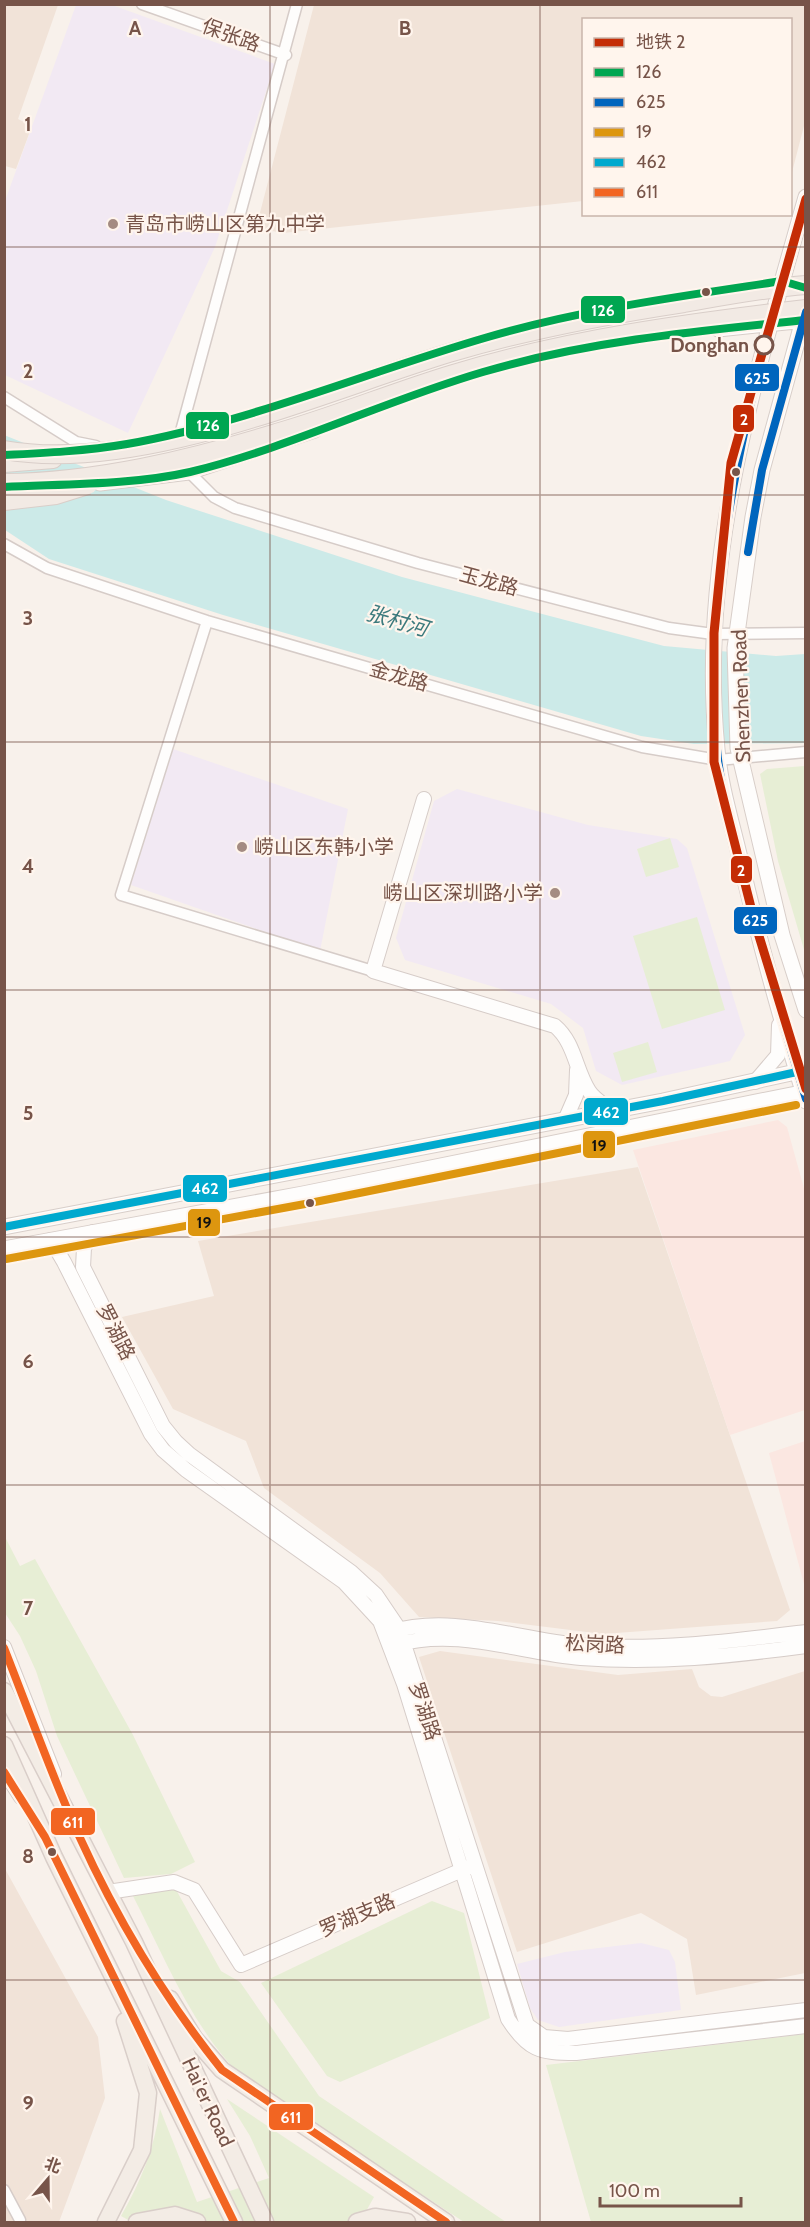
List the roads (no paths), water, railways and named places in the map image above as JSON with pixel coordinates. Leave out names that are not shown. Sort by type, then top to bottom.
[{"type":"highway","points":[[4,463],[112,450],[249,418],[450,353],[599,316],[806,286]]},
{"type":"highway","points":[[4,501],[56,495],[135,469],[278,433],[453,374],[508,358],[599,338],[701,321],[805,315]]},
{"type":"highway","points":[[4,450],[28,454],[112,450]]},
{"type":"highway","points":[[4,485],[135,469]]},
{"type":"main road","name":"Shenzhen Road","points":[[805,1095],[801,1071],[758,939],[717,755],[713,641],[725,516],[733,469],[770,323],[806,196]]},
{"type":"main road","points":[[4,455],[112,450],[286,401],[502,333],[587,312],[782,281],[806,286]]},
{"type":"main road","points":[[4,485],[108,482],[189,472],[483,372],[550,355],[664,335],[770,323],[805,315]]},
{"type":"main road","name":"Shenzhen Road","points":[[805,315],[762,470],[735,641],[739,753],[782,936],[806,1010]]},
{"type":"main road","points":[[4,1227],[755,1082],[801,1071]]},
{"type":"main road","points":[[4,1249],[303,1194],[805,1095]]},
{"type":"main road","name":"Hai'er Road","points":[[4,1691],[134,1942],[265,2223]]},
{"type":"main road","points":[[4,1745],[103,1955],[148,2093],[142,2150],[106,2223]]},
{"type":"main road","points":[[134,1942],[194,2037],[222,2070],[446,2223]]},
{"type":"main road","name":"Hai'er Road","points":[[103,1955],[182,2121],[234,2223]]},
{"type":"main road","points":[[137,2223],[175,2215],[197,2223]]},
{"type":"main road","points":[[357,2223],[375,2217],[404,2221]]},
{"type":"street","name":"保张路","points":[[142,4],[286,55]]},
{"type":"street","points":[[181,431],[286,55],[297,4]]},
{"type":"street","points":[[4,397],[76,442],[112,450]]},
{"type":"street","name":"玉龙路","points":[[189,472],[214,497],[235,508],[441,569],[713,641],[735,641],[806,633]]},
{"type":"street","name":"金龙路","points":[[4,544],[46,568],[207,621],[642,747],[717,755],[806,752]]},
{"type":"street","points":[[207,621],[121,895],[547,1022],[565,1035],[589,1091],[611,1110]]},
{"type":"street","points":[[374,971],[424,799]]},
{"type":"street","points":[[755,1082],[778,1055],[779,1007]]},
{"type":"street","points":[[567,1118],[576,1095],[577,1067]]},
{"type":"street","name":"罗湖路","points":[[93,1232],[84,1248],[83,1267],[163,1426],[189,1454],[351,1572],[376,1595],[395,1638]]},
{"type":"street","points":[[51,1240],[151,1434],[163,1450],[186,1470],[344,1582],[362,1598],[395,1638],[468,1867],[527,2025],[544,2037],[568,2039],[806,2010]]},
{"type":"street","name":"松岗路","points":[[395,1638],[471,1627],[526,1638],[581,1645],[626,1646],[735,1641],[806,1632]]},
{"type":"street","name":"松岗路","points":[[395,1638],[478,1641],[523,1651],[570,1657],[628,1659],[738,1655],[806,1646]]},
{"type":"street","points":[[4,1647],[76,1830]]},
{"type":"street","points":[[4,1771],[45,1836]]},
{"type":"street","points":[[468,1867],[508,2019],[518,2036],[530,2046],[548,2053],[576,2054],[806,2026]]},
{"type":"street","name":"罗湖支路","points":[[108,1892],[174,1882],[194,1890],[241,1965],[468,1867]]},
{"type":"street","points":[[4,2190],[20,2220]]},
{"type":"water","name":"张村河","points":[[4,435],[166,500],[402,577],[664,646],[776,656],[805,654],[805,743],[694,744],[641,736],[223,615],[49,559],[5,530]]},
{"type":"metro line","name":"2","points":[[806,199],[731,463],[714,633],[714,762],[755,923],[806,1089]]},
{"type":"place","name":"青岛市崂山区第九中学","points":[[113,224]]},
{"type":"place","name":"Donghan","points":[[764,345]]},
{"type":"place","name":"崂山区东韩小学","points":[[242,847]]},
{"type":"place","name":"崂山区深圳路小学","points":[[555,893]]}]
